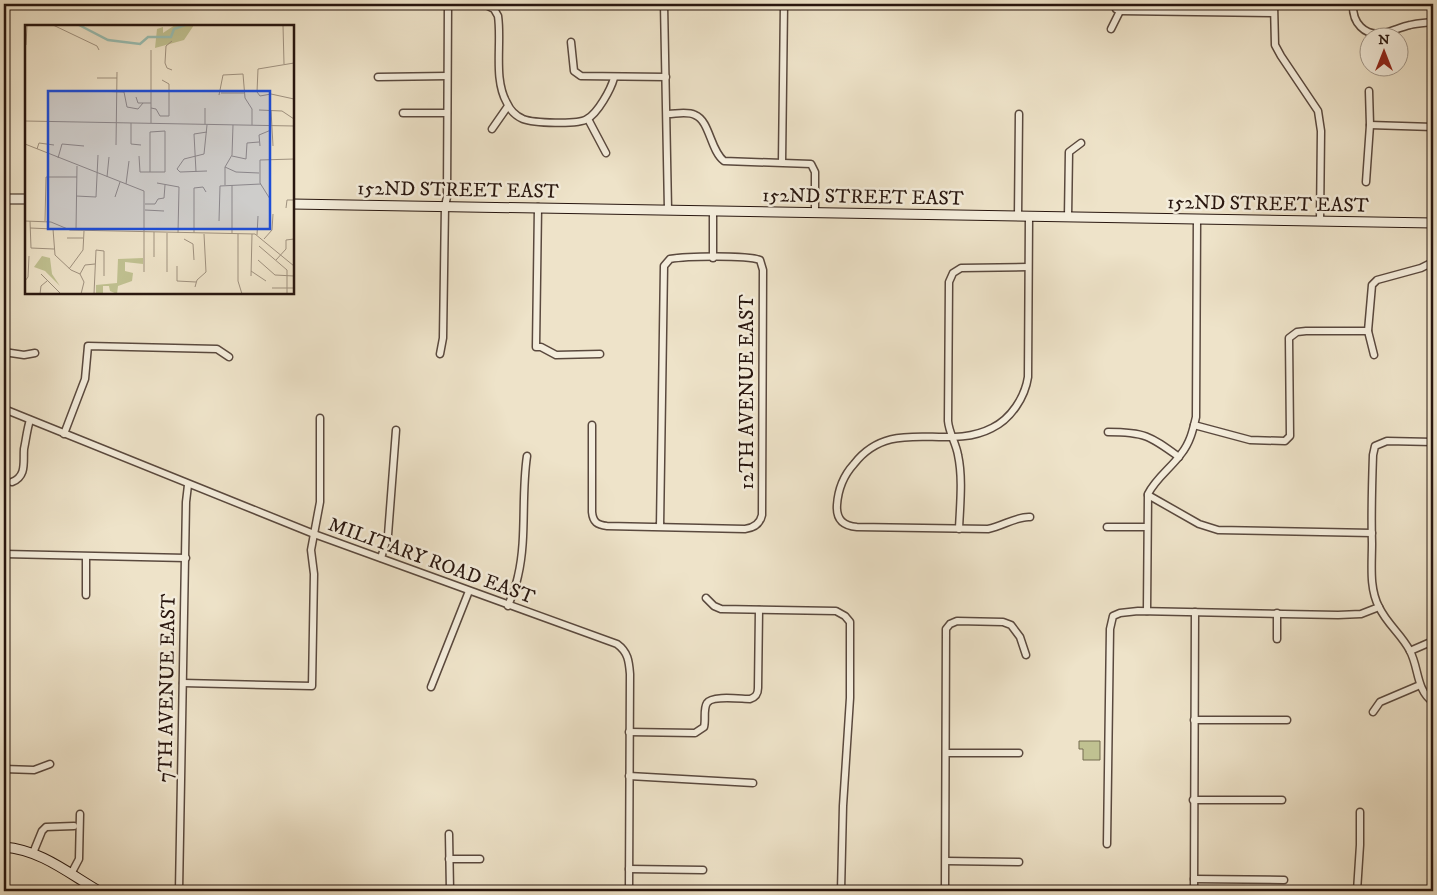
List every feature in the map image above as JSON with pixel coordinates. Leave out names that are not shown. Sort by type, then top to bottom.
[{"type":"main road","points":[[4,199],[25,199]]},
{"type":"main road","name":"152ND STREET EAST","points":[[294,204],[1433,223]]},
{"type":"main road","points":[[4,848],[32,853],[42,857],[98,891]]},
{"type":"street","points":[[440,354],[443,338],[448,4]]},
{"type":"street","points":[[664,4],[668,114],[668,210]]},
{"type":"street","points":[[782,162],[784,4]]},
{"type":"street","points":[[1114,4],[1116,9],[1120,11],[1274,13]]},
{"type":"street","points":[[1194,4],[1194,12]]},
{"type":"street","points":[[1274,4],[1275,44],[1318,111],[1321,131],[1320,221]]},
{"type":"street","points":[[487,5],[498,16],[501,88],[508,106],[525,120],[565,122],[588,119],[606,96],[614,78]]},
{"type":"street","points":[[1353,7],[1356,21],[1365,30],[1373,33],[1384,33],[1417,23],[1433,22]]},
{"type":"street","points":[[1111,29],[1120,11]]},
{"type":"street","points":[[570,42],[573,66],[576,73],[581,76],[614,78],[666,77]]},
{"type":"street","points":[[378,77],[447,76]]},
{"type":"street","points":[[1366,182],[1370,125],[1369,91]]},
{"type":"street","points":[[492,129],[508,106]]},
{"type":"street","points":[[403,113],[447,113]]},
{"type":"street","points":[[668,114],[688,113],[698,116],[718,156],[724,161],[811,164],[814,168],[815,212]]},
{"type":"street","points":[[1018,114],[1018,216]]},
{"type":"street","points":[[588,119],[606,153]]},
{"type":"street","points":[[1370,125],[1433,127]]},
{"type":"street","points":[[1068,217],[1068,156],[1070,150],[1081,143]]},
{"type":"street","points":[[538,208],[536,347],[541,347],[556,355],[600,354]]},
{"type":"street","points":[[592,425],[592,512],[596,522],[599,525],[607,526],[660,527],[663,271],[666,262],[670,259],[713,258],[713,211]]},
{"type":"street","points":[[1029,217],[1028,377],[1020,400],[1008,417],[993,428],[974,435],[898,437],[882,442],[865,451],[851,467],[842,484],[836,508],[840,521],[846,525],[857,527],[988,529],[1005,525],[1022,517],[1030,517]]},
{"type":"street","points":[[1147,611],[1148,495],[1156,481],[1179,457],[1191,437],[1197,404],[1197,219]]},
{"type":"street","name":"12TH AVENUE EAST","points":[[660,527],[745,529],[753,528],[762,515],[761,261],[749,258],[713,258]]},
{"type":"street","points":[[1374,355],[1368,332],[1370,290],[1373,282],[1421,268],[1433,262]]},
{"type":"street","points":[[960,529],[958,454],[948,421],[949,291],[951,277],[955,270],[961,268],[1028,267]]},
{"type":"street","points":[[1194,425],[1250,440],[1282,442],[1288,439],[1290,436],[1290,338],[1297,332],[1306,331],[1368,332]]},
{"type":"street","points":[[64,434],[85,379],[88,346],[217,349],[229,357]]},
{"type":"street","points":[[4,352],[24,355],[35,353]]},
{"type":"street","name":"MILITARY ROAD EAST","points":[[4,409],[188,485],[314,534],[469,592],[617,644],[623,648],[630,663],[629,891]]},
{"type":"street","points":[[182,683],[312,686],[314,574],[311,550],[320,502],[320,418]]},
{"type":"street","points":[[12,482],[21,475],[23,469],[24,451],[30,420]]},
{"type":"street","points":[[381,558],[388,535],[396,430]]},
{"type":"street","points":[[1108,432],[1146,435],[1179,457]]},
{"type":"street","points":[[1433,442],[1401,441],[1377,444],[1373,455],[1372,533],[1372,586],[1378,607],[1410,651],[1420,685],[1433,702]]},
{"type":"street","points":[[508,606],[519,574],[524,522],[523,489],[527,456]]},
{"type":"street","name":"7TH AVENUE EAST","points":[[178,891],[186,502],[188,485]]},
{"type":"street","points":[[1148,495],[1199,524],[1218,530],[1372,533]]},
{"type":"street","points":[[1107,528],[1147,527]]},
{"type":"street","points":[[4,554],[186,558]]},
{"type":"street","points":[[86,556],[86,595]]},
{"type":"street","points":[[431,687],[469,592]]},
{"type":"street","points":[[706,598],[714,606],[721,609],[836,611],[843,614],[850,622],[850,698],[843,806],[841,891]]},
{"type":"street","points":[[1106,844],[1110,629],[1113,616],[1127,611],[1360,614],[1378,607]]},
{"type":"street","points":[[629,732],[695,733],[702,729],[705,723],[706,706],[710,700],[716,698],[754,698],[758,692],[759,610]]},
{"type":"street","points":[[1194,891],[1195,612]]},
{"type":"street","points":[[1277,613],[1277,639]]},
{"type":"street","points":[[945,891],[946,634],[950,624],[963,621],[1006,623],[1017,631],[1026,655]]},
{"type":"street","points":[[1410,651],[1433,641]]},
{"type":"street","points":[[1373,712],[1380,702],[1420,685]]},
{"type":"street","points":[[1194,720],[1287,720]]},
{"type":"street","points":[[946,753],[1019,753]]},
{"type":"street","points":[[4,769],[34,770],[50,764]]},
{"type":"street","points":[[629,776],[753,783]]},
{"type":"street","points":[[1193,800],[1282,800]]},
{"type":"street","points":[[1357,891],[1360,812]]},
{"type":"street","points":[[71,874],[80,859],[80,814]]},
{"type":"street","points":[[32,853],[46,827],[74,826]]},
{"type":"street","points":[[449,834],[450,891]]},
{"type":"street","points":[[449,859],[480,859]]},
{"type":"street","points":[[946,861],[1020,862]]},
{"type":"street","points":[[629,869],[703,870]]},
{"type":"street","points":[[1194,879],[1284,880]]},
{"type":"street","points":[[4,891],[15,891]]},
{"type":"green space","points":[[1079,741],[1100,741],[1100,760],[1083,760],[1083,749],[1079,749]]}]
